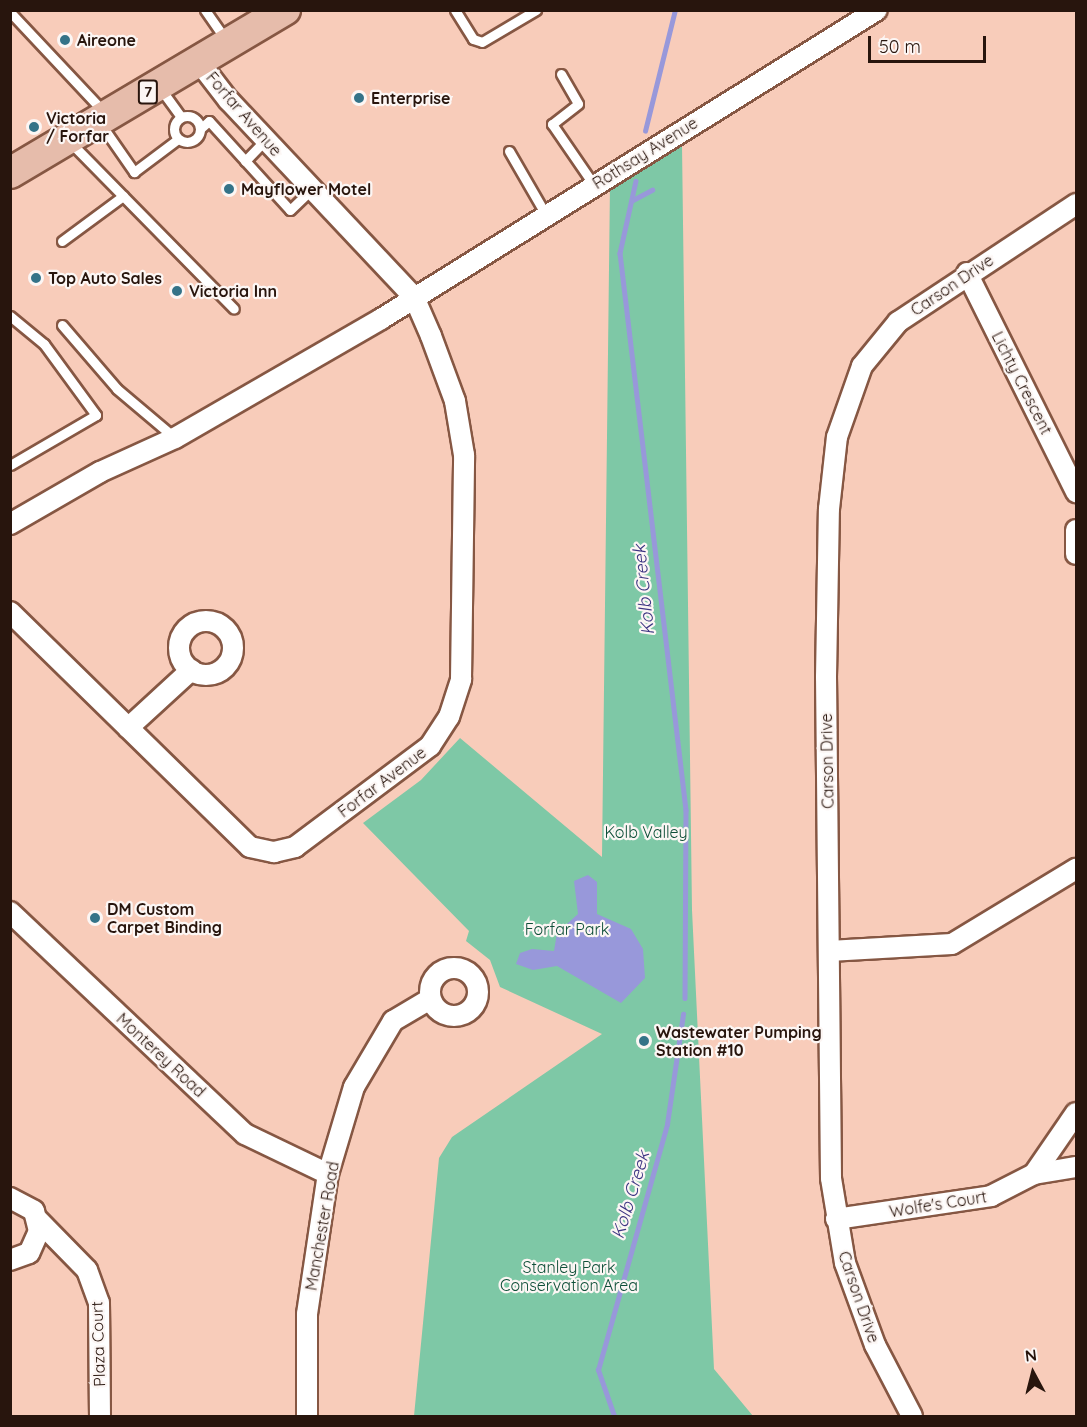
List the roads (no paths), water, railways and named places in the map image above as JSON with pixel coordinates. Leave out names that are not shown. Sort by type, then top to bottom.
[{"type":"main road","name":"7","points":[[13,168],[68,140],[229,44],[256,22],[285,10]]},
{"type":"street","name":"Rothsay Avenue","points":[[414,297],[877,10]]},
{"type":"street","name":"Forfar Avenue","points":[[10,612],[250,847],[274,852],[295,847],[430,746],[445,729],[461,679],[464,455],[455,400],[414,297],[265,140],[199,62]]},
{"type":"street","name":"Carson Drive","points":[[912,1416],[875,1345],[845,1263],[836,1219],[829,951],[829,509],[837,437],[862,366],[898,322],[967,273],[1077,204]]},
{"type":"street","name":"Lichty Crescent","points":[[967,273],[1077,492]]},
{"type":"street","points":[[10,524],[100,472],[176,438],[414,297]]},
{"type":"street","points":[[1077,530],[1077,554]]},
{"type":"street","points":[[128,728],[191,670]]},
{"type":"street","points":[[829,951],[952,944],[1077,869]]},
{"type":"street","name":"Monterey Road","points":[[10,912],[245,1134],[328,1174]]},
{"type":"street","name":"Manchester Road","points":[[307,1416],[307,1314],[328,1174],[354,1087],[375,1043],[393,1020],[430,999]]},
{"type":"street","name":"Wolfe's Court","points":[[1034,1174],[1077,1113]]},
{"type":"street","name":"Wolfe's Court","points":[[836,1219],[991,1196],[1034,1174],[1077,1167]]},
{"type":"street","name":"Plaza Court","points":[[10,1198],[22,1201],[87,1270],[99,1303],[100,1416]]},
{"type":"street","points":[[10,1260],[36,1244],[38,1220]]},
{"type":"lane","points":[[205,10],[229,44]]},
{"type":"lane","points":[[455,10],[473,39],[482,42],[536,10]]},
{"type":"lane","points":[[10,12],[103,118],[134,172],[178,139]]},
{"type":"lane","points":[[561,74],[578,104],[552,124],[594,185]]},
{"type":"lane","points":[[158,86],[181,117],[194,118],[200,129]]},
{"type":"lane","points":[[178,139],[174,127],[181,117]]},
{"type":"lane","points":[[178,139],[190,142],[209,121],[290,210],[312,189]]},
{"type":"lane","points":[[68,140],[234,309]]},
{"type":"lane","points":[[245,161],[265,140]]},
{"type":"lane","points":[[509,151],[546,215]]},
{"type":"lane","points":[[62,241],[123,196]]},
{"type":"lane","points":[[10,316],[44,344],[96,414],[10,465]]},
{"type":"lane","points":[[10,330],[21,324]]},
{"type":"lane","points":[[62,325],[117,389],[176,438]]},
{"type":"water","points":[[588,875],[597,882],[597,914],[631,929],[643,949],[645,978],[621,1003],[557,966],[533,970],[516,964],[520,953],[532,949],[554,951],[557,933],[578,914],[574,881]]},
{"type":"waterway","name":"Kolb Creek","points":[[645,131],[675,10]]},
{"type":"waterway","name":"Kolb Creek","points":[[636,181],[620,253],[686,810],[685,998]]},
{"type":"waterway","points":[[631,201],[652,190]]},
{"type":"waterway","name":"Kolb Creek","points":[[614,1416],[598,1370],[667,1124],[683,1014]]},
{"type":"place","name":"Aireone","points":[[65,40]]},
{"type":"place","name":"Enterprise","points":[[359,98]]},
{"type":"place","name":"Victoria / Forfar","points":[[34,127]]},
{"type":"place","name":"Mayflower Motel","points":[[229,189]]},
{"type":"place","name":"Top Auto Sales","points":[[36,278]]},
{"type":"place","name":"Victoria Inn","points":[[177,291]]},
{"type":"place","name":"DM Custom Carpet Binding","points":[[95,918]]},
{"type":"place","name":"Wastewater Pumping Station #10","points":[[644,1041]]},
{"type":"park label","name":"Kolb Valley","points":[[646,832]]},
{"type":"park label","name":"Forfar Park","points":[[567,929]]},
{"type":"park label","name":"Stanley Park Conservation Area","points":[[569,1276]]}]
